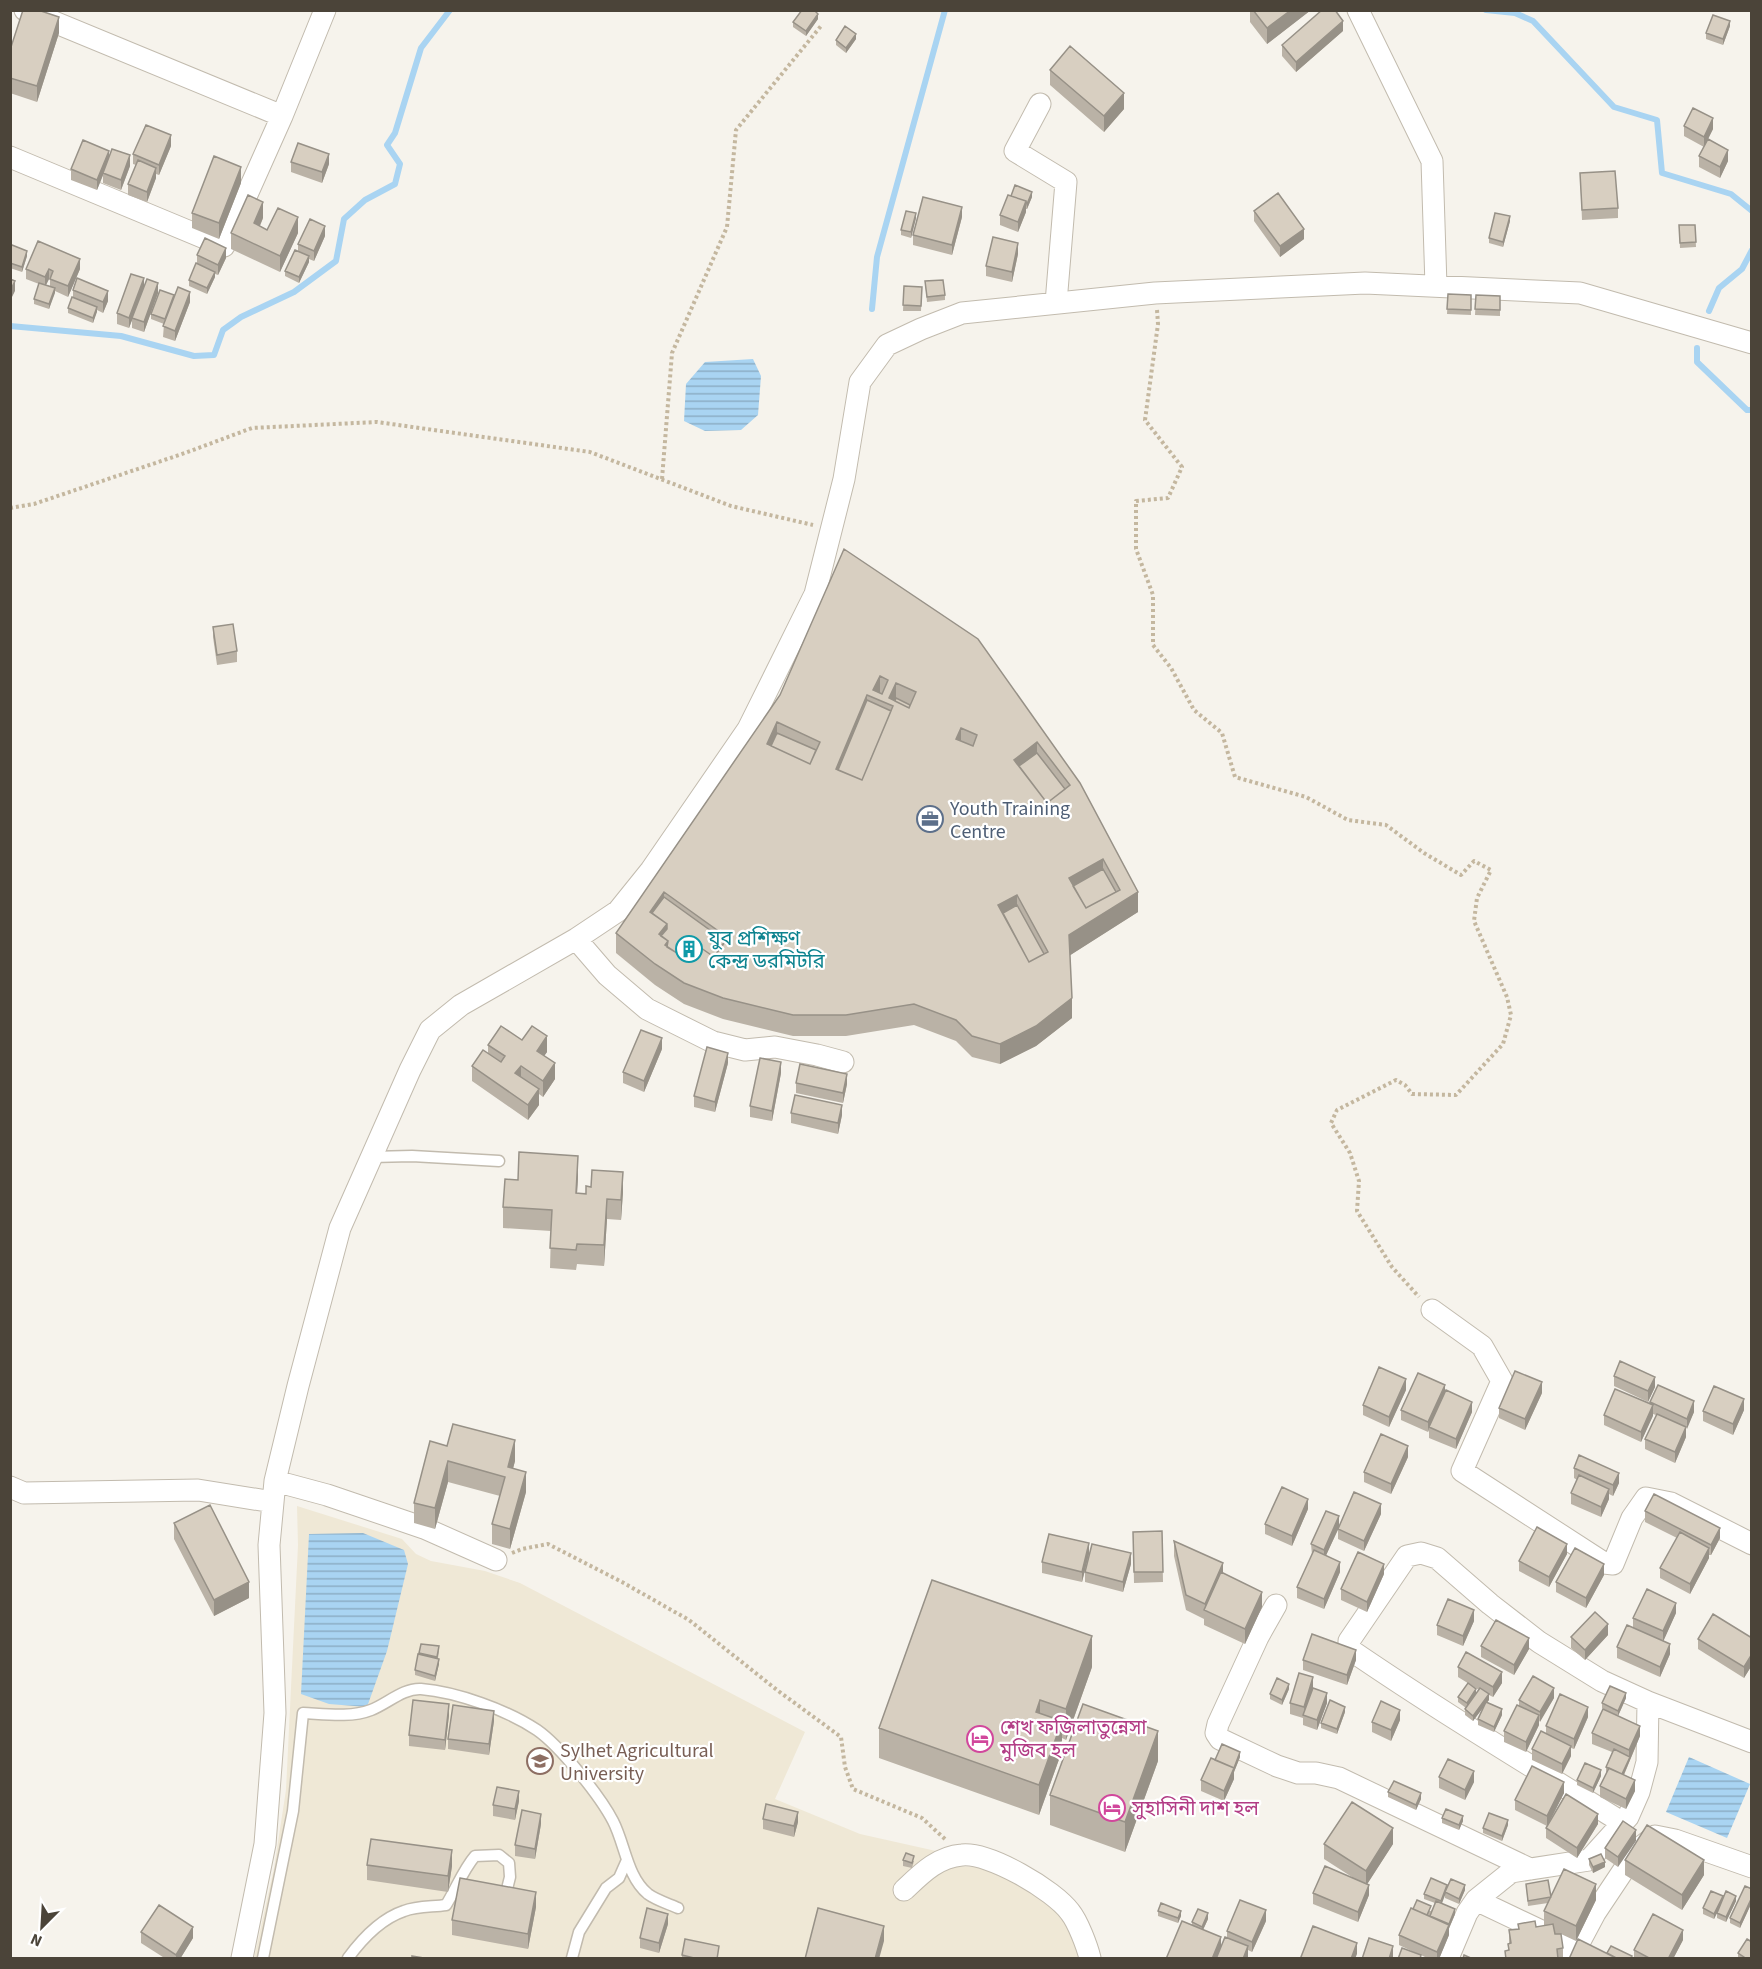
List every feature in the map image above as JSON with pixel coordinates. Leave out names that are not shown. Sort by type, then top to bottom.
[{"type":"street","points":[[25,10],[282,116]]},
{"type":"street","points":[[10,157],[224,246],[282,116],[325,10]]},
{"type":"street","points":[[1358,10],[1432,161],[1436,286]]},
{"type":"street","points":[[1040,104],[1015,151],[1066,182],[1056,303]]},
{"type":"street","points":[[242,1959],[265,1844],[275,1713],[269,1545],[275,1481],[297,1386],[340,1228],[430,1030],[461,1005],[576,939],[618,911],[651,870],[748,729],[815,594],[844,479],[860,382],[887,345],[962,313],[1155,293],[1365,283],[1580,293],[1752,343]]},
{"type":"street","points":[[576,939],[606,975],[647,1009],[713,1042],[745,1050],[775,1047],[817,1054],[843,1062]]},
{"type":"street","points":[[1432,1310],[1482,1346],[1502,1381],[1462,1472],[1604,1563],[1613,1564],[1632,1518],[1646,1498],[1671,1503],[1752,1544]]},
{"type":"street","points":[[275,1481],[327,1495],[424,1528],[496,1560]]},
{"type":"street","points":[[10,1487],[24,1493],[198,1490],[273,1502]]},
{"type":"street","points":[[1623,1823],[1448,1716],[1349,1649],[1349,1641],[1407,1556],[1421,1553],[1437,1558],[1490,1604],[1539,1642],[1602,1680],[1648,1702],[1752,1742]]},
{"type":"street","points":[[1275,1605],[1218,1724],[1216,1732],[1220,1739],[1277,1766],[1298,1773],[1316,1773],[1339,1778],[1530,1869]]},
{"type":"street","points":[[1448,1959],[1467,1913],[1476,1900],[1511,1872],[1589,1860],[1628,1817],[1639,1792],[1647,1762],[1648,1702]]},
{"type":"street","points":[[1476,1900],[1574,1953],[1595,1913],[1636,1850],[1655,1836],[1675,1840],[1752,1867]]},
{"type":"street","points":[[904,1890],[932,1864],[962,1854],[989,1860],[1036,1882],[1070,1912],[1090,1959]]},
{"type":"lane","points":[[372,1157],[412,1156],[499,1161]]},
{"type":"lane","points":[[263,1959],[293,1811],[303,1713],[354,1714],[371,1710],[392,1698],[419,1689],[454,1695],[506,1713],[538,1731],[578,1772],[613,1821],[637,1881],[649,1895],[678,1908]]},
{"type":"lane","points":[[348,1959],[363,1938],[387,1919],[405,1910],[446,1905],[468,1864],[475,1856],[499,1855],[509,1863],[510,1877],[507,1889]]},
{"type":"lane","points":[[572,1959],[579,1932],[606,1888],[619,1878],[627,1860]]},
{"type":"path","points":[[662,479],[672,353],[728,227],[736,130],[821,26]]},
{"type":"path","points":[[1155,293],[1158,324],[1144,420],[1182,467],[1168,498],[1136,501],[1136,549],[1153,595],[1154,645],[1171,668],[1194,710],[1222,733],[1235,777],[1306,797],[1348,820],[1386,825],[1424,853],[1461,875],[1474,861],[1491,870],[1477,898],[1474,921],[1507,997],[1511,1015],[1503,1044],[1456,1095],[1412,1094],[1405,1085],[1396,1080],[1337,1110],[1331,1122],[1350,1154],[1359,1180],[1357,1211],[1392,1267],[1432,1310]]},
{"type":"path","points":[[10,508],[34,504],[252,428],[377,422],[590,452],[731,506],[831,529]]},
{"type":"path","points":[[496,1560],[522,1549],[548,1544],[689,1620],[841,1737],[845,1767],[853,1789],[922,1818],[962,1854]]},
{"type":"shaded area","name":"Sylhet Agricultural University","points":[[297,1506],[402,1539],[416,1554],[431,1561],[485,1571],[520,1583],[805,1732],[775,1799],[860,1834],[936,1851],[956,1866],[981,1867],[1010,1879],[1065,1915],[1081,1958],[254,1958],[274,1868],[286,1790],[298,1545]]},
{"type":"water","points":[[753,359],[761,376],[758,415],[741,430],[705,431],[684,421],[686,384],[705,362]]},
{"type":"water","points":[[363,1533],[404,1550],[408,1564],[387,1651],[367,1707],[329,1704],[301,1694],[309,1534]]},
{"type":"water","points":[[1689,1757],[1750,1784],[1727,1838],[1666,1812]]},
{"type":"building","points":[[23,10],[38,10],[59,17],[37,86],[10,78],[10,50]]},
{"type":"building","points":[[802,10],[814,10],[818,14],[806,31],[793,22]]},
{"type":"building","points":[[1253,10],[1291,10],[1267,28]]},
{"type":"building","points":[[1322,10],[1335,10],[1343,21],[1296,62],[1282,45]]},
{"type":"building","points":[[1713,15],[1730,21],[1723,39],[1706,33]]},
{"type":"building","points":[[845,26],[856,34],[846,48],[836,40]]},
{"type":"building","points":[[1070,46],[1124,93],[1104,116],[1050,70]]},
{"type":"building","points":[[1693,108],[1713,118],[1704,137],[1684,126]]},
{"type":"building","points":[[146,125],[171,135],[159,165],[133,154]]},
{"type":"building","points":[[1708,139],[1728,150],[1720,167],[1699,156]]},
{"type":"building","points":[[83,140],[109,151],[97,180],[71,169]]},
{"type":"building","points":[[298,143],[329,154],[322,172],[291,162]]},
{"type":"building","points":[[112,149],[130,155],[121,180],[103,173]]},
{"type":"building","points":[[214,156],[241,167],[219,223],[192,213]]},
{"type":"building","points":[[138,160],[156,168],[147,192],[128,184]]},
{"type":"building","points":[[1615,171],[1618,208],[1582,210],[1580,173]]},
{"type":"building","points":[[1015,185],[1032,192],[1027,204],[1026,201],[1011,196]]},
{"type":"building","points":[[1278,193],[1304,229],[1280,246],[1254,211]]},
{"type":"building","points":[[248,195],[263,202],[254,223],[267,230],[278,208],[298,217],[280,256],[231,233]]},
{"type":"building","points":[[1008,195],[1026,201],[1018,222],[1000,215]]},
{"type":"building","points":[[923,197],[962,207],[952,245],[913,235]]},
{"type":"building","points":[[906,211],[916,213],[911,232],[901,230]]},
{"type":"building","points":[[1495,213],[1510,216],[1503,242],[1489,238]]},
{"type":"building","points":[[310,219],[325,226],[314,251],[298,244]]},
{"type":"building","points":[[1679,225],[1695,225],[1696,242],[1680,243]]},
{"type":"building","points":[[993,237],[1018,243],[1012,272],[986,266]]},
{"type":"building","points":[[205,238],[226,248],[218,265],[197,255]]},
{"type":"building","points":[[38,241],[80,259],[68,286],[50,279],[53,271],[49,269],[45,277],[26,269]]},
{"type":"building","points":[[12,245],[27,251],[22,267],[10,263]]},
{"type":"building","points":[[295,250],[309,256],[299,277],[285,271]]},
{"type":"building","points":[[196,263],[215,272],[207,288],[189,280]]},
{"type":"building","points":[[131,274],[144,278],[129,318],[117,313]]},
{"type":"building","points":[[77,278],[108,291],[103,302],[73,290]]},
{"type":"building","points":[[10,279],[15,281],[10,291]]},
{"type":"building","points":[[147,279],[158,283],[144,322],[132,318]]},
{"type":"building","points":[[943,280],[945,295],[927,297],[925,281]]},
{"type":"building","points":[[39,283],[55,288],[49,304],[34,299]]},
{"type":"building","points":[[904,286],[922,287],[921,306],[903,305]]},
{"type":"building","points":[[178,287],[190,292],[175,331],[163,326]]},
{"type":"building","points":[[160,290],[174,295],[165,319],[151,314]]},
{"type":"building","points":[[1448,294],[1471,295],[1471,310],[1447,309]]},
{"type":"building","points":[[1476,295],[1500,296],[1500,310],[1475,309]]},
{"type":"building","points":[[72,297],[97,307],[93,318],[68,308]]},
{"type":"building","name":"Youth Training Centre","points":[[844,549],[978,639],[1080,783],[1138,892],[1069,935],[1072,998],[1036,1026],[1000,1044],[972,1036],[956,1020],[914,1004],[846,1015],[793,1015],[723,998],[684,983],[655,964],[616,933],[780,695]],"holes":[[[880,676],[888,680],[882,694],[873,690]],[[896,683],[916,692],[909,708],[889,698]],[[867,695],[893,706],[862,780],[836,769]],[[777,722],[820,742],[810,764],[767,744]],[[961,728],[977,735],[973,746],[956,739]],[[1037,742],[1070,785],[1047,803],[1014,760]],[[1103,859],[1120,890],[1086,908],[1069,878]],[[664,892],[728,938],[714,957],[694,943],[686,953],[680,949],[677,953],[665,945],[668,941],[659,934],[667,924],[650,912]],[[1017,895],[1048,952],[1029,962],[998,905]]]},
{"type":"building","points":[[233,624],[237,651],[217,655],[213,627]]},
{"type":"building","points":[[896,698],[910,705],[909,708],[895,701]]},
{"type":"building","points":[[867,700],[891,711],[862,780],[838,770]]},
{"type":"building","points":[[777,733],[816,750],[810,764],[771,746]]},
{"type":"building","points":[[1037,753],[1065,789],[1047,803],[1019,766]]},
{"type":"building","points":[[1103,869],[1116,892],[1086,908],[1073,886]]},
{"type":"building","points":[[664,897],[725,941],[714,957],[694,943],[686,953],[680,949],[677,953],[667,947],[668,941],[661,936],[667,929],[667,924],[652,913]]},
{"type":"building","points":[[1017,905],[1044,954],[1029,962],[1003,913]]},
{"type":"building","points":[[501,1026],[522,1040],[532,1026],[547,1036],[537,1051],[555,1063],[543,1081],[521,1066],[515,1073],[539,1089],[528,1105],[472,1066],[483,1050],[501,1062],[505,1056],[488,1045]]},
{"type":"building","points":[[641,1030],[662,1038],[644,1081],[623,1072]]},
{"type":"building","points":[[707,1047],[728,1053],[715,1102],[694,1096]]},
{"type":"building","points":[[760,1058],[781,1062],[772,1111],[750,1106]]},
{"type":"building","points":[[800,1064],[847,1074],[843,1093],[796,1083]]},
{"type":"building","points":[[795,1095],[842,1105],[838,1123],[791,1113]]},
{"type":"building","points":[[519,1152],[578,1156],[576,1193],[586,1194],[586,1186],[591,1187],[592,1170],[623,1172],[621,1200],[607,1199],[604,1245],[577,1244],[576,1250],[550,1248],[552,1210],[503,1207],[505,1179],[518,1180]]},
{"type":"building","points":[[1620,1361],[1655,1377],[1648,1391],[1614,1376]]},
{"type":"building","points":[[1379,1367],[1406,1379],[1389,1417],[1363,1405]]},
{"type":"building","points":[[1515,1371],[1542,1382],[1525,1419],[1499,1408]]},
{"type":"building","points":[[1418,1373],[1445,1385],[1428,1422],[1401,1410]]},
{"type":"building","points":[[1658,1385],[1694,1401],[1687,1419],[1650,1402]]},
{"type":"building","points":[[1714,1386],[1744,1399],[1733,1424],[1703,1411]]},
{"type":"building","points":[[1615,1389],[1653,1405],[1641,1432],[1604,1415]]},
{"type":"building","points":[[1446,1390],[1472,1402],[1456,1439],[1429,1427]]},
{"type":"building","points":[[1657,1414],[1686,1427],[1675,1452],[1645,1439]]},
{"type":"building","points":[[453,1424],[515,1440],[508,1467],[526,1472],[510,1529],[492,1524],[505,1477],[448,1461],[435,1508],[414,1503],[430,1441],[447,1446]]},
{"type":"building","points":[[1381,1434],[1408,1446],[1391,1484],[1364,1472]]},
{"type":"building","points":[[1579,1455],[1619,1473],[1613,1485],[1574,1468]]},
{"type":"building","points":[[1579,1475],[1609,1489],[1601,1507],[1571,1493]]},
{"type":"building","points":[[1282,1487],[1308,1499],[1292,1536],[1265,1524]]},
{"type":"building","points":[[1354,1492],[1381,1504],[1364,1541],[1338,1529]]},
{"type":"building","points":[[1654,1494],[1720,1528],[1711,1545],[1645,1511]]},
{"type":"building","points":[[210,1505],[249,1582],[214,1600],[174,1523]]},
{"type":"building","points":[[1326,1511],[1339,1516],[1324,1550],[1311,1544]]},
{"type":"building","points":[[1537,1527],[1567,1544],[1549,1577],[1519,1561]]},
{"type":"building","points":[[1162,1531],[1163,1572],[1134,1572],[1133,1532]]},
{"type":"building","points":[[1680,1532],[1709,1548],[1690,1584],[1660,1568]]},
{"type":"building","points":[[1049,1534],[1089,1543],[1082,1572],[1042,1562]]},
{"type":"building","points":[[1174,1541],[1223,1563],[1205,1604],[1186,1595]]},
{"type":"building","points":[[1092,1544],[1131,1553],[1123,1582],[1085,1572]]},
{"type":"building","points":[[1575,1548],[1604,1564],[1586,1598],[1556,1582]]},
{"type":"building","points":[[1314,1550],[1340,1562],[1324,1599],[1297,1587]]},
{"type":"building","points":[[1358,1552],[1384,1564],[1367,1602],[1341,1589]]},
{"type":"building","points":[[1221,1572],[1262,1592],[1245,1629],[1204,1610]]},
{"type":"building","name":"শেখ ফজিলাতুন্নেসা মুজিব হল","points":[[932,1580],[1092,1636],[1066,1709],[1040,1700],[1036,1712],[1062,1721],[1039,1785],[879,1728]]},
{"type":"building","points":[[1647,1589],[1676,1603],[1663,1631],[1633,1618]]},
{"type":"building","points":[[1448,1599],[1474,1610],[1463,1636],[1437,1625]]},
{"type":"building","points":[[1595,1612],[1608,1624],[1585,1650],[1571,1637]]},
{"type":"building","points":[[1713,1614],[1752,1638],[1752,1654],[1744,1667],[1698,1639]]},
{"type":"building","points":[[1496,1620],[1529,1638],[1514,1665],[1481,1646]]},
{"type":"building","points":[[1627,1625],[1670,1644],[1660,1667],[1617,1647]]},
{"type":"building","points":[[1312,1634],[1356,1650],[1347,1675],[1303,1660]]},
{"type":"building","points":[[421,1644],[439,1646],[437,1657],[419,1653]]},
{"type":"building","points":[[1466,1652],[1502,1672],[1493,1687],[1458,1667]]},
{"type":"building","points":[[418,1654],[439,1659],[435,1676],[415,1670]]},
{"type":"building","points":[[1299,1673],[1313,1677],[1304,1707],[1290,1703]]},
{"type":"building","points":[[1533,1676],[1554,1688],[1540,1712],[1519,1700]]},
{"type":"building","points":[[1277,1678],[1289,1684],[1282,1700],[1270,1694]]},
{"type":"building","points":[[1468,1683],[1476,1689],[1467,1703],[1458,1697]]},
{"type":"building","points":[[1610,1686],[1626,1693],[1618,1711],[1602,1703]]},
{"type":"building","points":[[1313,1688],[1327,1693],[1317,1720],[1303,1715]]},
{"type":"building","points":[[1480,1688],[1489,1694],[1473,1716],[1465,1709]]},
{"type":"building","points":[[1560,1694],[1588,1707],[1574,1739],[1546,1726]]},
{"type":"building","points":[[413,1700],[449,1704],[445,1740],[409,1735]]},
{"type":"building","points":[[1330,1700],[1345,1707],[1337,1729],[1321,1723]]},
{"type":"building","points":[[1381,1701],[1400,1710],[1391,1730],[1372,1722]]},
{"type":"building","points":[[1486,1702],[1502,1709],[1494,1727],[1478,1719]]},
{"type":"building","points":[[1083,1704],[1158,1731],[1125,1822],[1050,1795]]},
{"type":"building","points":[[453,1705],[494,1711],[489,1744],[448,1739]]},
{"type":"building","points":[[1517,1705],[1539,1715],[1526,1742],[1504,1731]]},
{"type":"building","points":[[1603,1709],[1640,1726],[1629,1750],[1592,1733]]},
{"type":"building","points":[[1541,1731],[1571,1746],[1562,1764],[1532,1749]]},
{"type":"building","points":[[1222,1744],[1240,1752],[1234,1768],[1215,1760]]},
{"type":"building","points":[[1614,1749],[1630,1757],[1622,1774],[1606,1767]]},
{"type":"building","points":[[1211,1758],[1234,1768],[1224,1791],[1201,1780]]},
{"type":"building","points":[[1448,1759],[1474,1771],[1465,1790],[1439,1777]]},
{"type":"building","points":[[1585,1763],[1601,1770],[1593,1788],[1577,1780]]},
{"type":"building","points":[[1532,1766],[1564,1782],[1547,1816],[1515,1800]]},
{"type":"building","points":[[1609,1768],[1635,1780],[1626,1799],[1600,1786]]},
{"type":"building","points":[[1394,1781],[1421,1793],[1416,1805],[1388,1792]]},
{"type":"building","points":[[497,1787],[519,1791],[515,1809],[493,1805]]},
{"type":"building","points":[[1566,1794],[1598,1814],[1577,1848],[1546,1828]]},
{"type":"building","points":[[1352,1802],[1393,1828],[1366,1871],[1324,1844]]},
{"type":"building","points":[[766,1804],[798,1812],[794,1826],[763,1819]]},
{"type":"building","points":[[1446,1809],[1463,1816],[1459,1825],[1442,1818]]},
{"type":"building","points":[[522,1810],[541,1814],[535,1849],[515,1845]]},
{"type":"building","points":[[1489,1813],[1508,1820],[1502,1836],[1483,1828]]},
{"type":"building","points":[[1623,1821],[1636,1830],[1618,1857],[1605,1848]]},
{"type":"building","points":[[1647,1825],[1704,1860],[1682,1895],[1625,1860]]},
{"type":"building","points":[[371,1839],[452,1850],[448,1876],[367,1865]]},
{"type":"building","points":[[906,1853],[914,1856],[912,1863],[903,1860]]},
{"type":"building","points":[[1601,1854],[1605,1862],[1593,1867],[1589,1859]]},
{"type":"building","points":[[1325,1866],[1369,1885],[1358,1912],[1313,1893]]},
{"type":"building","points":[[1564,1869],[1596,1884],[1576,1926],[1544,1911]]},
{"type":"building","points":[[460,1878],[536,1892],[528,1934],[452,1920]]},
{"type":"building","points":[[1431,1878],[1447,1885],[1441,1901],[1424,1894]]},
{"type":"building","points":[[1451,1879],[1465,1885],[1459,1899],[1445,1892]]},
{"type":"building","points":[[1548,1880],[1551,1897],[1528,1901],[1526,1884]]},
{"type":"building","points":[[1745,1886],[1752,1889],[1752,1897],[1740,1923],[1730,1918]]},
{"type":"building","points":[[1711,1891],[1723,1896],[1714,1914],[1703,1908]]},
{"type":"building","points":[[1726,1891],[1736,1896],[1726,1917],[1717,1913]]},
{"type":"building","points":[[1240,1900],[1266,1910],[1252,1942],[1227,1931]]},
{"type":"building","points":[[1417,1900],[1431,1906],[1427,1915],[1413,1909]]},
{"type":"building","points":[[1436,1901],[1455,1909],[1449,1924],[1430,1916]]},
{"type":"building","points":[[1161,1903],[1181,1911],[1178,1918],[1158,1911]]},
{"type":"building","points":[[159,1905],[193,1927],[176,1955],[141,1932]]},
{"type":"building","points":[[647,1908],[668,1914],[659,1943],[640,1938]]},
{"type":"building","points":[[818,1908],[884,1926],[875,1959],[805,1959]]},
{"type":"building","points":[[1411,1908],[1449,1925],[1437,1952],[1399,1935]]},
{"type":"building","points":[[1198,1909],[1208,1913],[1202,1927],[1192,1922]]},
{"type":"building","points":[[1653,1914],[1683,1930],[1668,1959],[1651,1959],[1634,1950]]},
{"type":"building","points":[[1182,1921],[1221,1937],[1212,1959],[1166,1959]]},
{"type":"building","points":[[1535,1921],[1536,1927],[1553,1924],[1555,1934],[1561,1934],[1563,1948],[1557,1949],[1558,1959],[1506,1959],[1505,1951],[1509,1950],[1508,1944],[1511,1943],[1509,1930],[1519,1929],[1518,1924]]},
{"type":"building","points":[[1313,1926],[1357,1943],[1351,1959],[1305,1959],[1301,1957]]},
{"type":"building","points":[[1225,1937],[1248,1946],[1243,1959],[1216,1959]]},
{"type":"building","points":[[1369,1938],[1393,1946],[1389,1959],[1362,1959]]},
{"type":"building","points":[[685,1939],[719,1946],[717,1959],[698,1959],[682,1955]]},
{"type":"building","points":[[1578,1939],[1618,1959],[1569,1959]]},
{"type":"building","points":[[1747,1939],[1752,1942],[1752,1959],[1747,1959],[1738,1953]]},
{"type":"building","points":[[1611,1946],[1632,1956],[1630,1959],[1618,1959],[1607,1953]]},
{"type":"building","points":[[1402,1948],[1421,1955],[1420,1959],[1398,1959]]},
{"type":"building","points":[[412,1956],[430,1959],[412,1959]]},
{"type":"waterway","points":[[10,326],[121,336],[194,356],[214,355],[223,330],[241,317],[294,292],[336,261],[344,219],[365,200],[395,184],[400,164],[387,145],[395,133],[421,48],[450,10]]},
{"type":"waterway","points":[[872,309],[877,257],[945,10]]},
{"type":"waterway","points":[[1486,10],[1515,13],[1533,21],[1614,107],[1657,120],[1662,173],[1731,194],[1752,211]]},
{"type":"waterway","points":[[1709,311],[1719,288],[1742,269],[1752,250]]},
{"type":"waterway","points":[[1697,348],[1697,362],[1747,410],[1752,410]]},
{"type":"place","name":"Youth Training Centre","points":[[930,819]]},
{"type":"place","name":"যুব প্রশিক্ষণ কেন্দ্র ডরমিটরি","points":[[689,949]]},
{"type":"place","name":"শেখ ফজিলাতুন্নেসা মুজিব হল","points":[[980,1739]]},
{"type":"place","name":"Sylhet Agricultural University","points":[[540,1761]]},
{"type":"place","name":"সুহাসিনী দাশ হল","points":[[1112,1808]]}]
